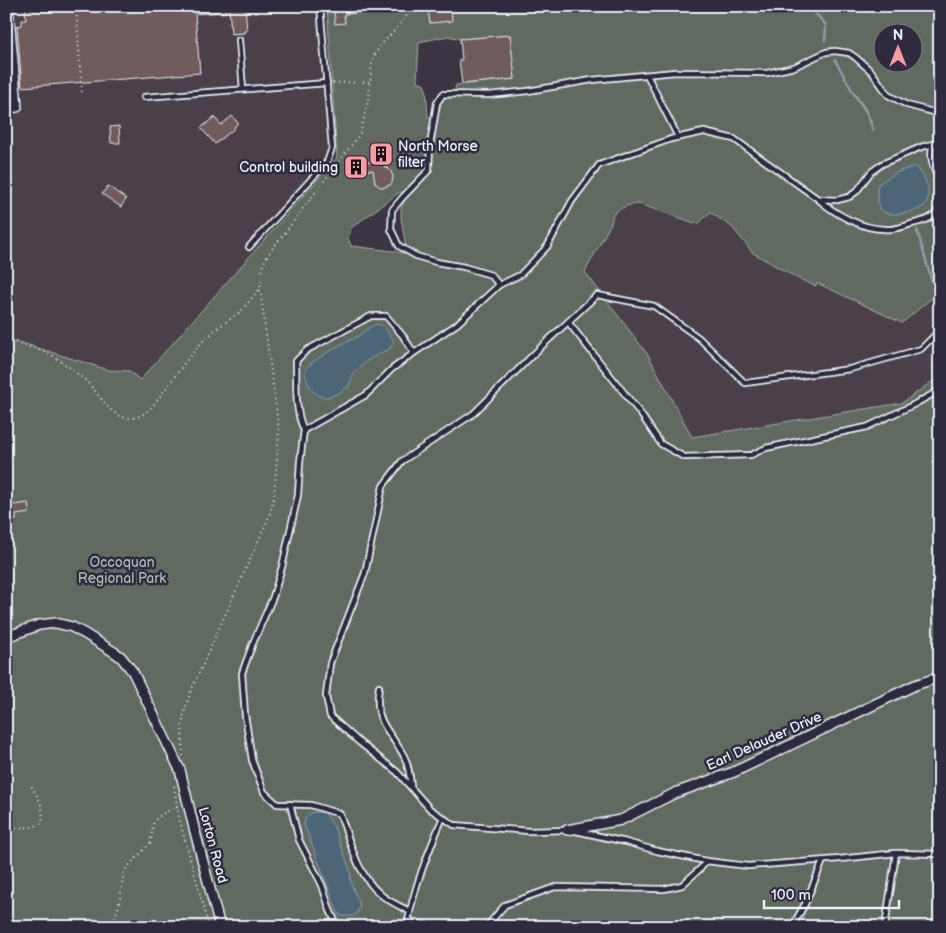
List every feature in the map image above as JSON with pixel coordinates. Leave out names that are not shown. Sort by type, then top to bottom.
[{"type":"street","points":[[6,108],[17,107],[8,6]]},
{"type":"street","name":"Lorton Road","points":[[6,637],[39,624],[62,624],[86,634],[114,652],[128,665],[137,678],[180,770],[220,927]]},
{"type":"street","name":"Earl Delauder Drive","points":[[567,830],[621,820],[675,793],[734,772],[915,686],[940,677]]},
{"type":"lane","points":[[249,247],[327,162],[330,155],[332,148],[320,6]]},
{"type":"lane","points":[[239,40],[243,88]]},
{"type":"lane","points":[[500,285],[491,275],[416,256],[399,246],[391,229],[392,210],[429,170],[430,145],[437,103],[444,94],[488,95],[528,91],[592,80],[675,72],[767,73],[794,68],[826,52],[843,52],[855,57],[872,72],[888,95],[907,105],[940,114]]},
{"type":"lane","points":[[647,75],[678,137]]},
{"type":"lane","points":[[144,97],[327,83]]},
{"type":"lane","points":[[304,430],[366,395],[392,369],[456,324],[500,285],[520,275],[547,248],[572,201],[599,164],[671,138],[704,132],[734,139],[829,209],[874,229],[886,230],[897,228],[931,218],[940,207]]},
{"type":"lane","points":[[818,200],[837,200],[849,197],[857,191],[871,172],[882,164],[940,140]]},
{"type":"lane","points":[[933,144],[930,155],[931,162],[940,184]]},
{"type":"lane","points":[[940,330],[921,349],[859,366],[745,383],[699,338],[654,306],[597,295],[473,414],[402,461],[383,486],[365,573],[330,663],[326,696],[330,716],[397,772],[430,809],[454,824],[530,831],[567,830],[626,842],[657,852],[748,866],[823,861],[896,853],[940,854]]},
{"type":"lane","points":[[409,911],[380,895],[365,879],[353,852],[340,814],[311,805],[277,804],[264,792],[252,760],[245,715],[242,673],[273,597],[282,567],[298,495],[304,430],[299,421],[296,361],[306,350],[371,316],[386,316],[404,336],[414,353]]},
{"type":"lane","points":[[568,322],[640,413],[661,444],[684,456],[751,455],[766,448],[867,427],[914,405],[940,390]]},
{"type":"lane","points":[[379,687],[377,699],[382,720],[408,764],[411,788]]},
{"type":"lane","points":[[290,804],[299,840],[322,886],[335,921]]},
{"type":"lane","points":[[407,927],[409,911],[420,874],[443,818]]},
{"type":"lane","points":[[885,927],[896,853]]},
{"type":"lane","points":[[486,927],[505,905],[555,887],[664,889],[682,885],[706,861]]},
{"type":"lane","points":[[792,927],[805,904],[823,861]]},
{"type":"lane","points":[[408,920],[431,927]]},
{"type":"path","points":[[24,6],[24,10],[69,6]]},
{"type":"path","points":[[76,6],[82,94]]},
{"type":"path","points":[[179,749],[183,757],[182,727],[184,713],[191,692],[269,517],[274,497],[279,430],[260,289],[263,264],[267,256],[360,134],[366,113],[374,56],[380,46],[414,6]]},
{"type":"path","points":[[327,83],[370,82]]},
{"type":"path","points":[[6,252],[13,250]]},
{"type":"path","points":[[6,338],[50,355],[86,380],[105,404],[120,416],[138,417],[152,407],[202,342],[216,329],[240,312],[260,289]]},
{"type":"path","points":[[6,827],[25,828],[42,823],[44,815],[42,806],[30,784]]},
{"type":"path","points":[[174,785],[177,806],[209,927]]},
{"type":"path","points":[[112,927],[124,871],[150,843],[154,821],[177,806]]},
{"type":"shaded area","points":[[6,6],[327,6],[337,158],[139,380],[6,338]]},
{"type":"shaded area","points":[[632,204],[639,204],[659,210],[710,212],[732,227],[753,253],[902,323],[940,291],[940,347],[932,353],[932,362],[940,368],[940,376],[903,403],[692,437],[648,355],[585,272],[614,214]]},
{"type":"green space","name":"Occoquan Regional Park","points":[[327,6],[940,6],[940,291],[902,323],[817,283],[816,286],[799,279],[753,253],[732,227],[710,212],[698,224],[639,204],[622,208],[613,215],[611,223],[585,272],[648,355],[692,437],[902,403],[940,376],[940,927],[6,927],[6,338],[108,370],[129,371],[140,380],[337,158]],"holes":[[[510,35],[515,79],[456,85],[453,98],[444,98],[441,101],[438,117],[428,117],[426,89],[423,83],[417,81],[419,42],[448,36],[460,39]],[[400,192],[407,197],[401,207],[407,254],[351,246],[348,238],[351,228]]]},
{"type":"water","points":[[914,166],[918,168],[927,185],[928,197],[926,204],[919,209],[901,214],[885,213],[879,209],[878,184],[896,173]]},
{"type":"water","points":[[376,324],[385,328],[394,340],[390,348],[360,367],[354,374],[348,388],[326,397],[314,393],[305,375],[305,370],[327,352]]},
{"type":"water","points":[[311,813],[325,813],[334,827],[350,870],[351,884],[360,905],[357,913],[353,916],[343,916],[338,913],[304,825],[305,819]]},
{"type":"building","points":[[226,6],[226,12],[195,14],[200,73],[22,87],[17,26],[22,25],[22,20],[26,20],[25,7]]},
{"type":"building","points":[[229,6],[245,6],[247,31],[244,31],[244,33],[231,34]]},
{"type":"building","points":[[334,6],[380,6],[380,12],[344,14],[345,23],[335,24]]},
{"type":"building","points":[[451,8],[452,21],[430,23],[428,10]]},
{"type":"building","points":[[510,35],[515,79],[462,84],[459,60],[462,60],[460,39]]},
{"type":"building","points":[[232,116],[238,123],[235,128],[215,144],[201,128],[214,117],[221,125]]},
{"type":"building","points":[[119,126],[120,143],[111,143],[110,127]]},
{"type":"building","points":[[382,143],[391,149],[392,156],[384,166],[391,171],[393,177],[390,185],[380,187],[375,183],[373,170],[349,172],[348,164],[372,162],[372,150],[376,145]]},
{"type":"building","points":[[108,186],[126,199],[121,207],[102,194]]},
{"type":"building","points":[[28,503],[29,513],[16,515],[16,520],[6,521],[6,506]]},
{"type":"waterway","points":[[809,6],[826,25],[825,40]]},
{"type":"waterway","points":[[835,60],[867,113],[873,129]]},
{"type":"waterway","points":[[917,230],[933,285]]},
{"type":"place","name":"North Morse filter","points":[[381,154]]},
{"type":"place","name":"Control building","points":[[356,167]]}]
